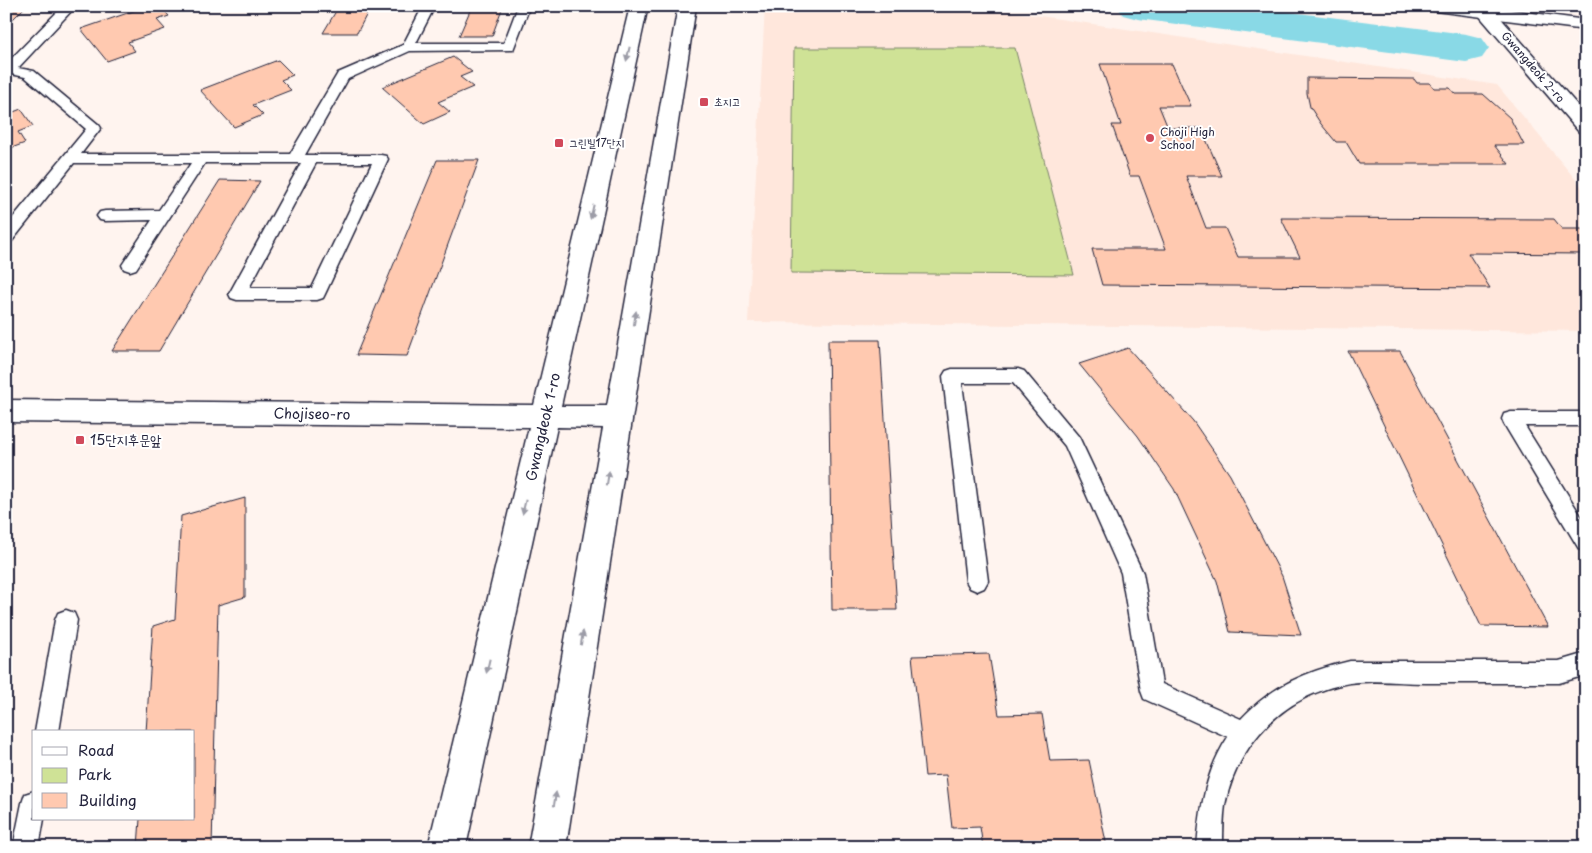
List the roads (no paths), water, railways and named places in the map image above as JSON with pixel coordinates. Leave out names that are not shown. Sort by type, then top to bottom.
[{"type":"street","name":"Gwangdeok 1-ro","points":[[447,847],[639,6]]},
{"type":"street","points":[[547,847],[687,6]]},
{"type":"street","points":[[1435,6],[1483,9],[1586,25]]},
{"type":"street","name":"Gwangdeok 2-ro","points":[[1483,9],[1586,128]]},
{"type":"street","name":"Chojiseo-ro","points":[[6,411],[618,417]]},
{"type":"lane","points":[[7,70],[70,6]]},
{"type":"lane","points":[[408,47],[429,6]]},
{"type":"lane","points":[[295,159],[343,76],[408,47],[509,47],[524,6]]},
{"type":"lane","points":[[6,237],[94,128],[29,74],[7,70]]},
{"type":"lane","points":[[70,158],[381,159],[317,294],[237,294],[311,159]]},
{"type":"lane","points":[[130,265],[201,159]]},
{"type":"lane","points":[[105,216],[163,215]]},
{"type":"lane","points":[[976,581],[952,376],[1018,376],[1072,442],[1132,573],[1152,690],[1244,732]]},
{"type":"lane","points":[[1586,420],[1511,419],[1586,543]]},
{"type":"lane","points":[[46,730],[66,620]]},
{"type":"lane","points":[[1210,847],[1213,803],[1221,777],[1235,745],[1254,719],[1281,696],[1312,681],[1352,672],[1559,672],[1586,664]]},
{"type":"lane","points":[[26,847],[32,814]]},
{"type":"waterway","points":[[1138,6],[1466,48]]},
{"type":"place","name":"초지고","points":[[704,102]]},
{"type":"place","name":"Choji High School","points":[[1150,138]]},
{"type":"place","name":"그린빌17단지","points":[[559,143]]},
{"type":"place","name":"15단지후문앞","points":[[80,440]]}]
